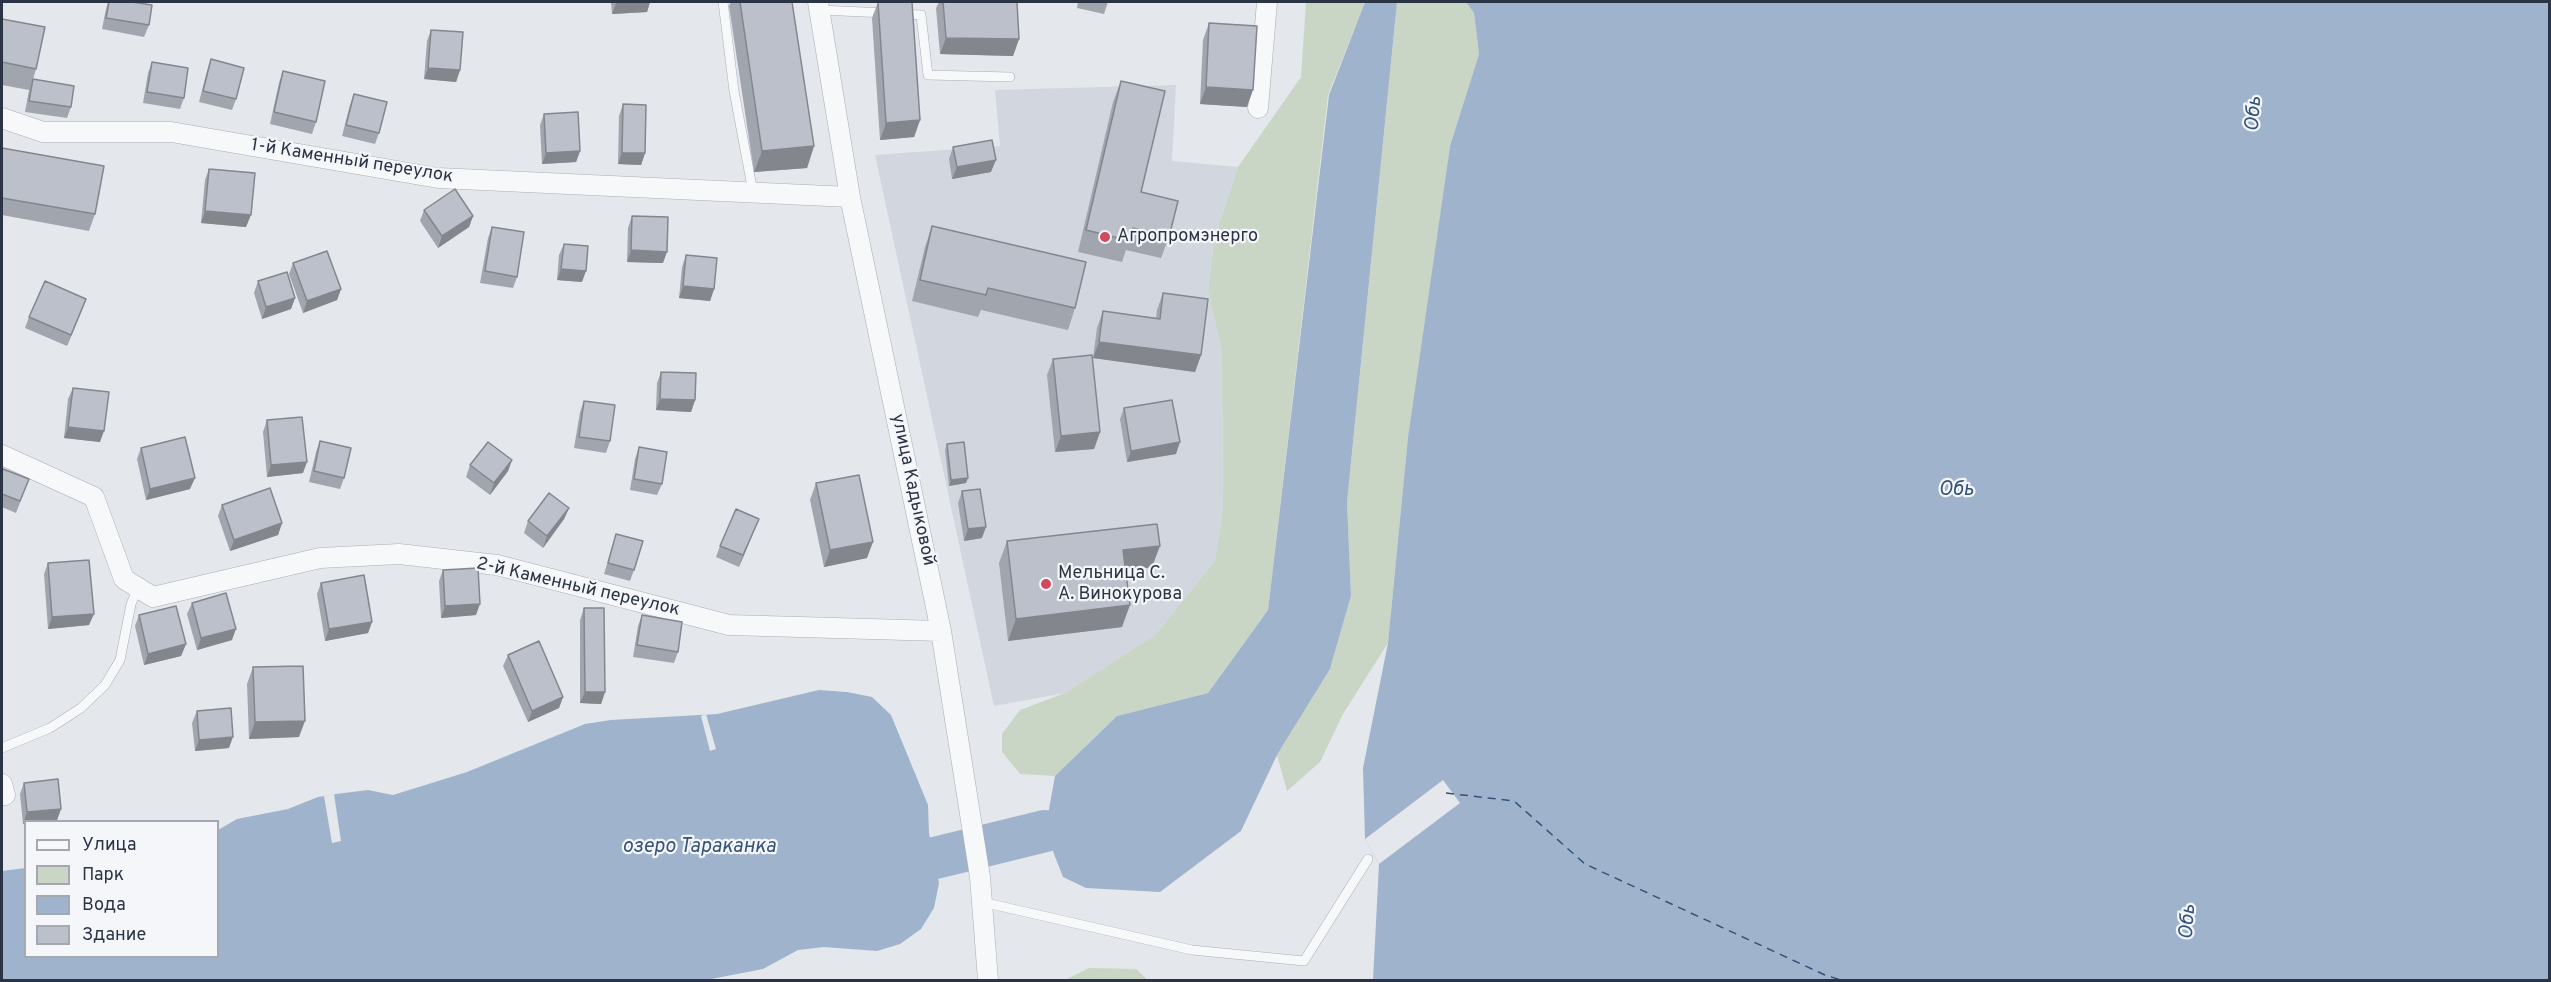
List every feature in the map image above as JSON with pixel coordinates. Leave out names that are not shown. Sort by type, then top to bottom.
[{"type":"street","points":[[1258,108],[1268,2]]},
{"type":"street","name":"улица Кадыковой","points":[[818,6],[850,197],[941,631],[980,877],[988,981]]},
{"type":"street","name":"1-й Каменный переулок","points":[[2,118],[43,132],[171,132],[438,178],[850,197]]},
{"type":"street","points":[[2,455],[94,497],[124,579],[138,588]]},
{"type":"street","name":"2-й Каменный переулок","points":[[138,588],[153,597],[320,558],[399,554],[497,565],[729,625],[941,631]]},
{"type":"lane","points":[[723,2],[734,91],[753,192]]},
{"type":"lane","points":[[818,6],[921,15],[928,75],[1010,77]]},
{"type":"lane","points":[[2,748],[50,728],[81,708],[105,685],[120,660],[131,604],[138,588]]},
{"type":"lane","points":[[982,902],[1192,950],[1304,961],[1368,859]]},
{"type":"shaded area","points":[[1176,85],[1172,161],[1238,167],[1214,240],[1208,290],[1222,352],[1223,509],[1215,561],[1155,635],[1065,693],[994,706],[875,155],[1000,146],[995,90]]},
{"type":"green space","points":[[1306,2],[1365,2],[1328,95],[1268,610],[1208,693],[1117,716],[1055,776],[1020,774],[1002,752],[1002,734],[1020,710],[1065,693],[1155,635],[1215,561],[1223,509],[1222,352],[1208,290],[1214,240],[1238,167],[1301,77]]},
{"type":"green space","points":[[1397,2],[1466,2],[1474,13],[1479,54],[1450,146],[1408,437],[1388,643],[1343,714],[1320,762],[1287,791],[1277,755],[1330,669],[1351,596],[1347,502]]},
{"type":"green space","points":[[1089,968],[1136,969],[1148,980],[1065,980]]},
{"type":"water","points":[[1365,2],[1397,2],[1347,502],[1351,596],[1330,669],[1277,755],[1241,831],[1160,892],[1086,888],[1063,877],[1045,831],[1055,776],[1117,716],[1208,693],[1268,610],[1329,95]]},
{"type":"water","name":"Обь","points":[[1466,2],[2549,2],[2549,980],[1373,980],[1379,864],[1365,839],[1363,768],[1388,643],[1408,437],[1450,146],[1479,54],[1474,13]]},
{"type":"water","name":"озеро Тараканка","points":[[819,690],[872,697],[891,715],[928,805],[929,833],[939,883],[934,908],[921,929],[900,944],[877,951],[824,947],[798,950],[763,969],[706,980],[2,980],[2,871],[24,868],[24,958],[219,958],[219,829],[237,819],[288,809],[318,797],[336,794],[368,790],[393,795],[467,772],[585,724],[611,720],[717,714]]},
{"type":"pier","points":[[706,714],[716,749],[710,751],[701,716]]},
{"type":"pier","points":[[1443,780],[1460,803],[1379,864],[1365,839]]},
{"type":"pier","points":[[334,794],[341,841],[332,843],[324,796]]},
{"type":"building","points":[[109,2],[152,5],[149,25],[106,18]]},
{"type":"building","points":[[740,2],[792,2],[814,146],[762,151]]},
{"type":"building","points":[[878,2],[912,2],[920,120],[886,123]]},
{"type":"building","points":[[943,2],[1017,2],[1019,39],[946,38]]},
{"type":"building","points":[[2,19],[45,27],[36,69],[2,62]]},
{"type":"building","points":[[1209,23],[1257,26],[1253,90],[1206,87]]},
{"type":"building","points":[[431,30],[463,32],[460,70],[428,68]]},
{"type":"building","points":[[211,59],[244,68],[236,99],[203,91]]},
{"type":"building","points":[[152,62],[188,68],[184,98],[147,92]]},
{"type":"building","points":[[283,71],[325,81],[316,122],[274,112]]},
{"type":"building","points":[[33,79],[74,86],[71,107],[29,101]]},
{"type":"building","points":[[1121,81],[1165,91],[1141,192],[1178,201],[1169,237],[1133,228],[1130,241],[1086,230]]},
{"type":"building","points":[[354,94],[387,102],[379,133],[346,125]]},
{"type":"building","points":[[623,104],[646,105],[645,153],[622,153]]},
{"type":"building","points":[[578,112],[580,151],[546,153],[544,114]]},
{"type":"building","points":[[992,140],[996,160],[957,167],[953,147]]},
{"type":"building","points":[[2,148],[104,166],[95,214],[2,198]]},
{"type":"building","points":[[209,169],[255,173],[251,215],[205,211]]},
{"type":"building","points":[[455,189],[473,216],[442,236],[424,210]]},
{"type":"building","points":[[632,216],[668,217],[667,252],[631,250]]},
{"type":"building","points":[[932,226],[1086,262],[1075,308],[988,288],[986,295],[920,280]]},
{"type":"building","points":[[492,227],[524,232],[517,277],[485,271]]},
{"type":"building","points":[[564,244],[588,246],[586,271],[561,269]]},
{"type":"building","points":[[327,251],[341,289],[307,301],[293,263]]},
{"type":"building","points":[[686,255],[717,258],[714,289],[683,286]]},
{"type":"building","points":[[287,272],[295,298],[266,307],[258,281]]},
{"type":"building","points":[[45,281],[86,299],[71,335],[29,317]]},
{"type":"building","points":[[1163,293],[1208,299],[1201,355],[1099,342],[1103,311],[1160,319]]},
{"type":"building","points":[[1092,355],[1100,432],[1061,436],[1053,359]]},
{"type":"building","points":[[661,372],[696,373],[695,400],[660,399]]},
{"type":"building","points":[[73,388],[109,392],[104,431],[68,427]]},
{"type":"building","points":[[1172,400],[1180,442],[1131,451],[1124,408]]},
{"type":"building","points":[[584,401],[615,405],[610,441],[579,437]]},
{"type":"building","points":[[302,417],[307,462],[271,465],[267,420]]},
{"type":"building","points":[[185,437],[195,478],[150,489],[141,448]]},
{"type":"building","points":[[320,441],[351,448],[344,478],[314,471]]},
{"type":"building","points":[[488,442],[512,460],[494,483],[470,465]]},
{"type":"building","points":[[964,442],[968,478],[951,480],[947,444]]},
{"type":"building","points":[[639,447],[667,452],[662,484],[634,479]]},
{"type":"building","points":[[3,469],[29,479],[20,501],[2,494]]},
{"type":"building","points":[[859,475],[873,542],[830,550],[816,483]]},
{"type":"building","points":[[270,488],[282,523],[234,540],[222,505]]},
{"type":"building","points":[[980,489],[986,527],[968,529],[962,491]]},
{"type":"building","points":[[549,493],[569,508],[547,536],[528,521]]},
{"type":"building","points":[[736,509],[759,519],[743,555],[720,546]]},
{"type":"building","points":[[1157,524],[1160,546],[1123,550],[1130,605],[1016,619],[1007,541]]},
{"type":"building","points":[[616,534],[643,541],[634,570],[608,563]]},
{"type":"building","points":[[89,560],[94,614],[52,617],[48,563]]},
{"type":"building","points":[[478,568],[480,604],[445,606],[443,570]]},
{"type":"building","points":[[364,575],[372,622],[329,629],[321,583]]},
{"type":"building","points":[[226,593],[236,629],[201,638],[192,603]]},
{"type":"building","points":[[176,606],[186,644],[148,654],[139,615]]},
{"type":"building","points":[[584,608],[604,608],[605,692],[585,692]]},
{"type":"building","points":[[642,615],[682,622],[678,652],[637,645]]},
{"type":"building","points":[[539,641],[563,697],[532,711],[508,655]]},
{"type":"building","points":[[303,666],[305,721],[255,722],[253,667]]},
{"type":"building","points":[[231,708],[233,737],[199,740],[197,711]]},
{"type":"building","points":[[58,779],[61,809],[27,812],[24,783]]},
{"type":"waterway","points":[[935,858],[1045,831]]},
{"type":"ferry route","points":[[1446,793],[1514,801],[1585,864],[1825,975],[1841,980]]},
{"type":"place","name":"Агропромэнерго","points":[[1105,237]]},
{"type":"place","name":"Мельница С. А. Винокурова","points":[[1046,584]]}]
